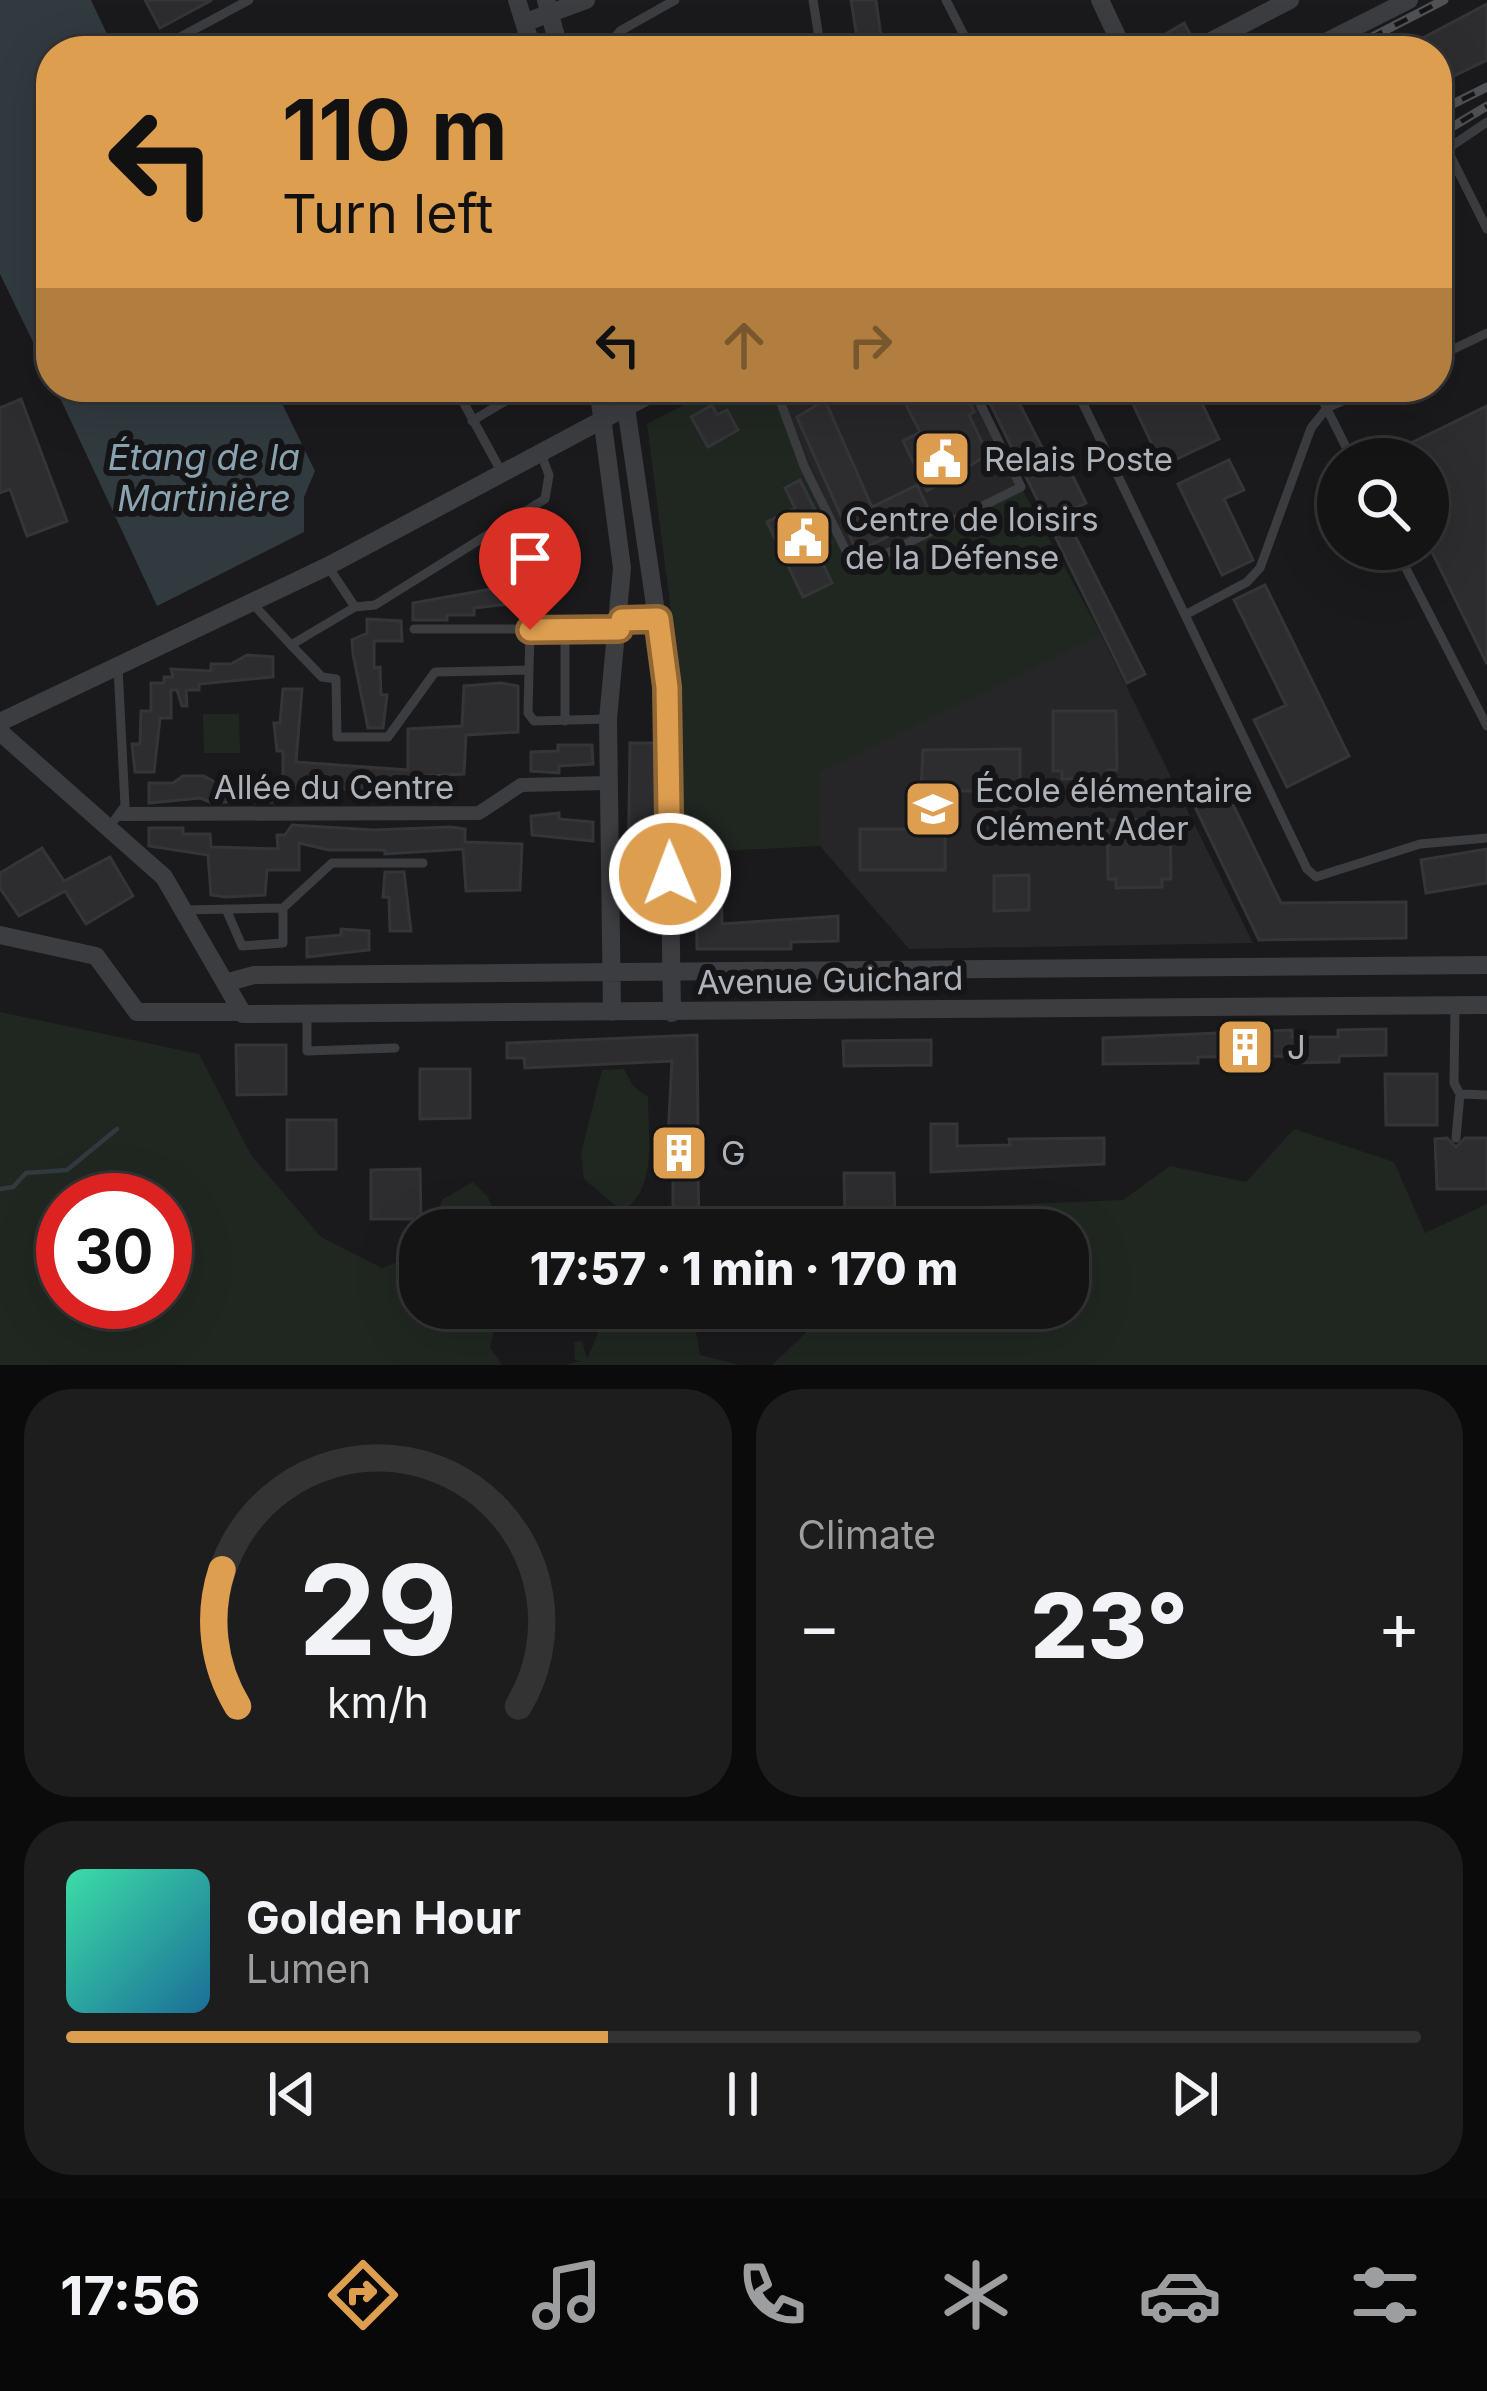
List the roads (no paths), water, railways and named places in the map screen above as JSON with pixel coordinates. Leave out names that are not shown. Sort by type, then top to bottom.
[{"type":"street","points":[[517,0],[529,36]]},
{"type":"street","points":[[526,22],[548,8],[586,0]]},
{"type":"street","points":[[1100,0],[1117,36]]},
{"type":"street","points":[[1221,36],[1290,0]]},
{"type":"street","points":[[1331,36],[1373,8],[1409,0]]},
{"type":"street","points":[[600,402],[622,568],[608,719],[612,1012]]},
{"type":"street","points":[[0,722],[328,566],[603,418],[619,402]]},
{"type":"street","points":[[626,402],[667,687],[673,1013]]},
{"type":"street","points":[[620,624],[658,619]]},
{"type":"street","points":[[0,732],[116,820],[186,910],[240,1012]]},
{"type":"street","name":"Allée du Centre","points":[[116,820],[478,813],[521,785],[609,783]]},
{"type":"street","name":"Avenue Guichard","points":[[0,935],[96,956],[137,1012],[673,1013],[1487,1005]]},
{"type":"street","points":[[1455,1006],[1458,965]]},
{"type":"street","name":"Avenue Guichard","points":[[225,982],[241,975],[671,969],[1487,965]]},
{"type":"street","points":[[1293,966],[1294,1008]]},
{"type":"street","points":[[813,1009],[814,968]]},
{"type":"street","points":[[962,968],[963,1008]]},
{"type":"street","points":[[308,974],[308,1014]]},
{"type":"lane","points":[[182,36],[248,0]]},
{"type":"lane","points":[[616,36],[675,0]]},
{"type":"lane","points":[[814,0],[819,36]]},
{"type":"lane","points":[[946,0],[964,36]]},
{"type":"lane","points":[[1452,146],[1487,122]]},
{"type":"lane","points":[[1452,159],[1487,230]]},
{"type":"lane","points":[[1452,350],[1487,333]]},
{"type":"lane","points":[[462,402],[501,471]]},
{"type":"lane","points":[[472,421],[504,402]]},
{"type":"lane","points":[[780,402],[803,466],[855,569],[1021,487],[979,402]]},
{"type":"lane","points":[[1082,402],[1307,869],[1316,878],[1420,844],[1487,838]]},
{"type":"lane","points":[[1324,402],[1342,438]]},
{"type":"lane","points":[[1185,615],[1247,582],[1268,557],[1311,428],[1327,409],[1341,402]]},
{"type":"lane","points":[[291,645],[355,608],[375,605],[545,499],[549,475],[540,451]]},
{"type":"lane","points":[[328,566],[355,608]]},
{"type":"lane","points":[[1407,570],[1487,726]]},
{"type":"lane","points":[[252,603],[322,677],[336,679],[337,737],[388,736],[435,672],[529,670]]},
{"type":"lane","points":[[414,629],[565,630],[620,624]]},
{"type":"lane","points":[[530,630],[528,712],[534,721],[608,719]]},
{"type":"lane","points":[[565,630],[565,721]]},
{"type":"lane","points":[[116,820],[118,667]]},
{"type":"lane","points":[[186,910],[283,908],[332,863],[423,863]]},
{"type":"lane","points":[[226,909],[242,946],[283,943],[283,908]]},
{"type":"lane","points":[[1455,1006],[1454,1082],[1460,1094],[1456,1138]]},
{"type":"lane","points":[[308,1014],[308,1051],[395,1048]]},
{"type":"lane","points":[[1460,1094],[1487,1095]]},
{"type":"water","name":"Étang de la Martinière","points":[[0,0],[91,0],[108,36],[36,36],[36,348],[0,274]]},
{"type":"water","name":"Étang de la Martinière","points":[[62,402],[281,402],[315,471],[304,497],[304,532],[157,606]]},
{"type":"waterway","points":[[0,1189],[13,1187],[26,1173],[67,1170],[117,1129]]},
{"type":"railway","points":[[1374,36],[1444,0]]},
{"type":"railway","points":[[1452,104],[1487,87]]},
{"type":"railway","points":[[1452,127],[1487,106]]},
{"type":"place","name":"Relais Poste","points":[[942,459]]},
{"type":"place","name":"Centre de loisirs de la Défense","points":[[803,538]]},
{"type":"place","name":"École élémentaire Clément Ader","points":[[933,809]]},
{"type":"place","name":"J","points":[[1245,1047]]},
{"type":"place","name":"G","points":[[679,1153]]}]
